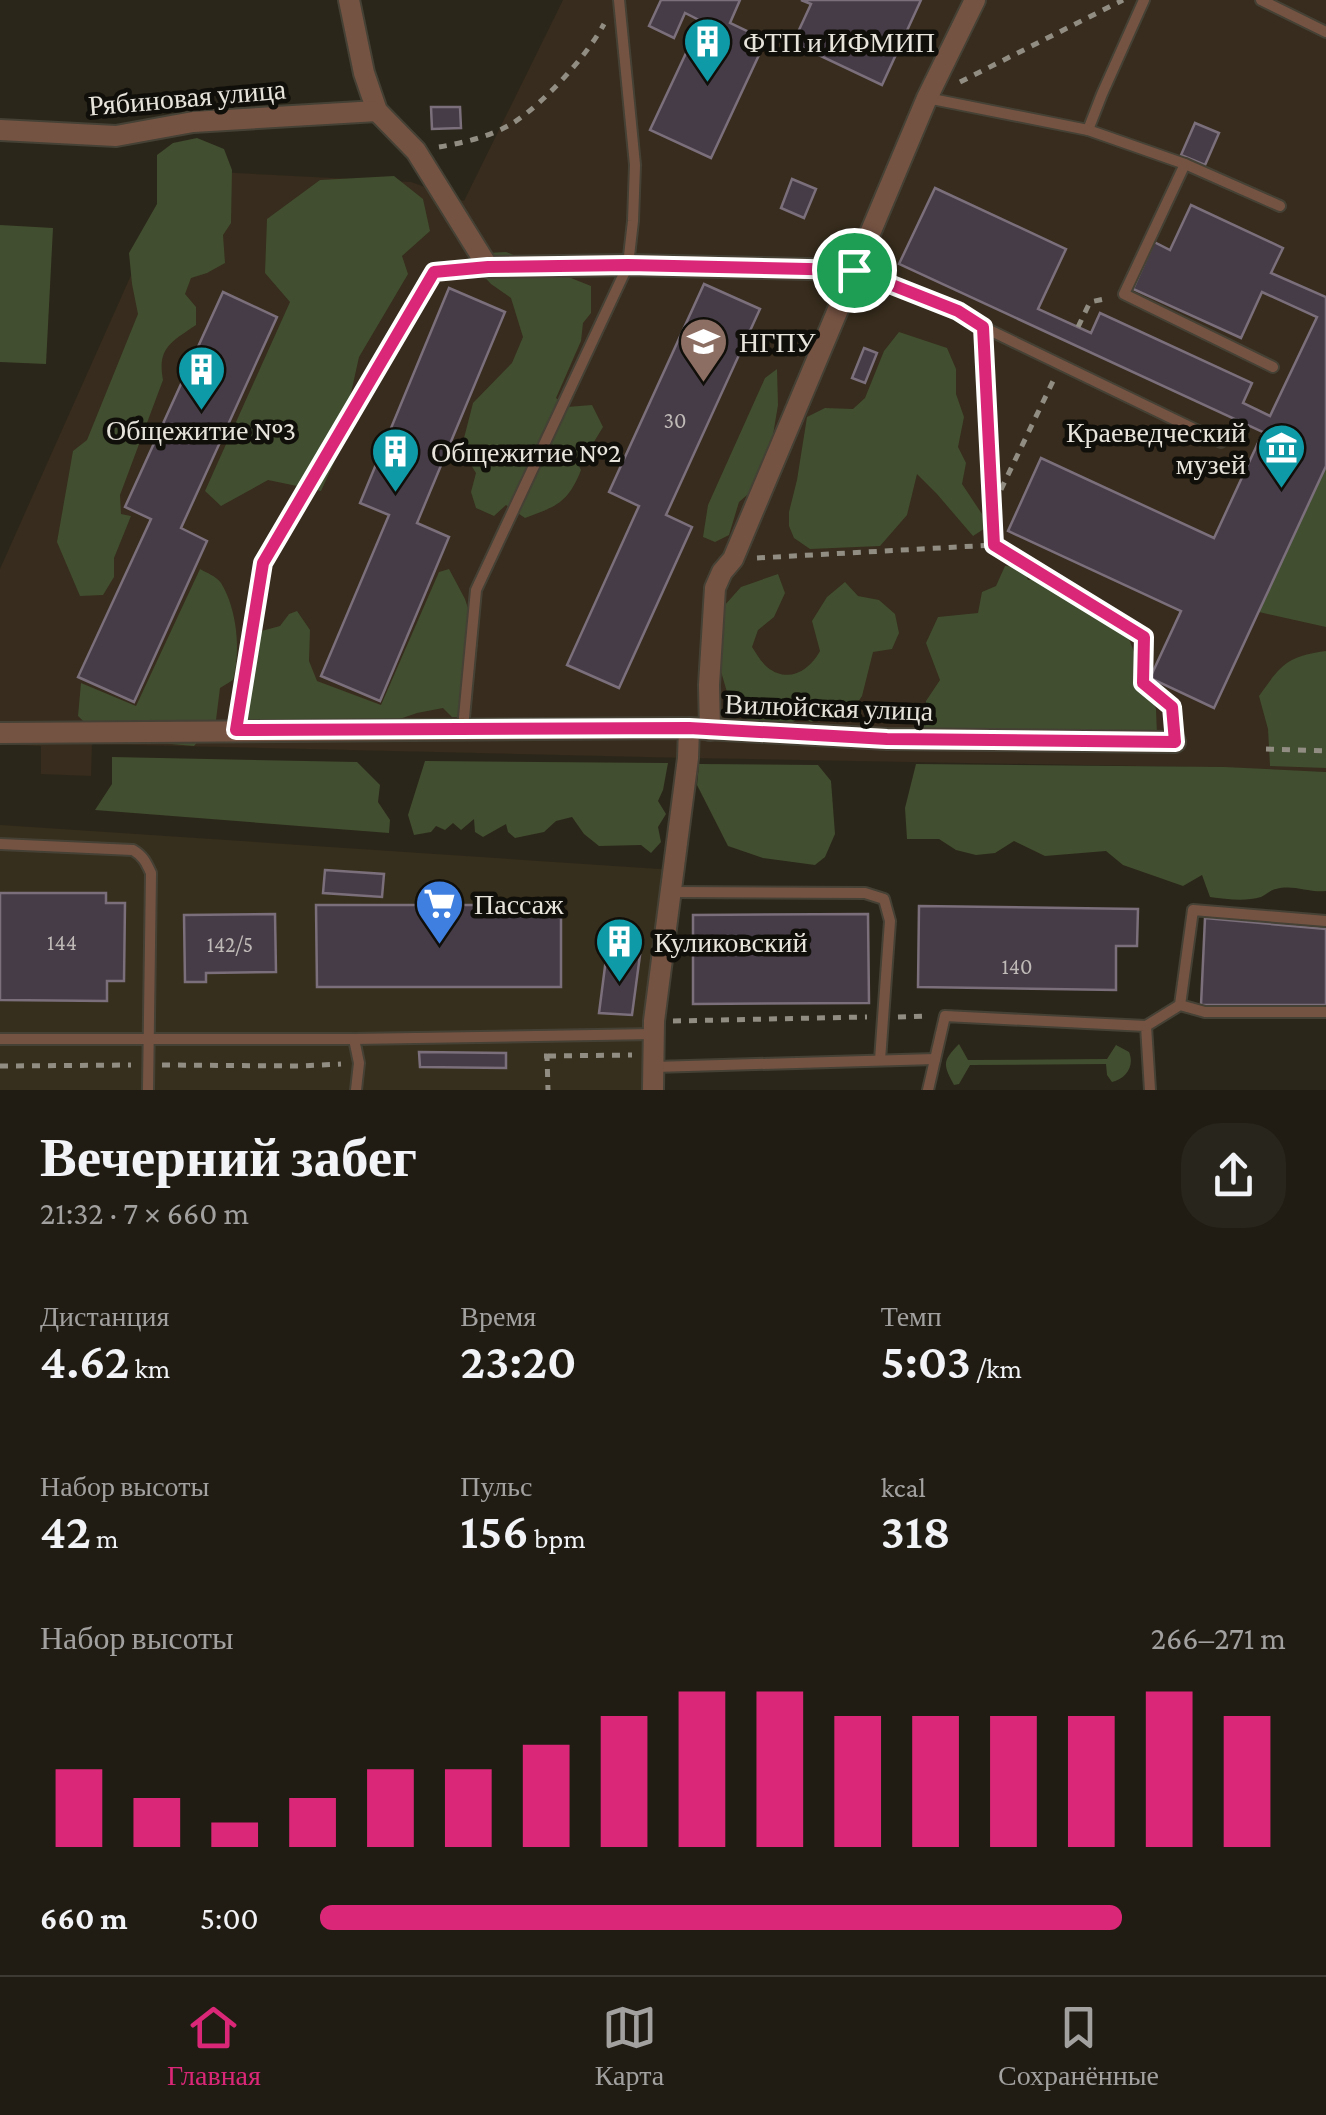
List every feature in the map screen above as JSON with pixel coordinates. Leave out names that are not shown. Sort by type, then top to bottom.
[{"type":"street","points":[[349,0],[364,74],[378,111],[416,151],[488,267],[628,265],[854,270]]},
{"type":"street","points":[[653,1090],[654,1044],[671,892],[688,758],[700,729],[709,685],[715,588],[733,559],[927,98],[975,0]]},
{"type":"street","name":"Рябиновая улица","points":[[0,130],[116,136],[192,122],[378,111]]},
{"type":"street","name":"Вилюйская улица","points":[[0,733],[700,729],[887,739],[1175,742]]},
{"type":"lane","points":[[464,728],[476,590],[628,265],[634,165],[619,0]]},
{"type":"lane","points":[[1088,130],[1144,0]]},
{"type":"lane","points":[[1260,0],[1326,32]]},
{"type":"lane","points":[[927,98],[1088,130],[1185,164],[1280,206]]},
{"type":"lane","points":[[1185,164],[1124,294],[1273,367]]},
{"type":"lane","points":[[236,730],[263,563],[434,272],[488,267]]},
{"type":"lane","points":[[854,270],[958,311],[983,327],[1221,442]]},
{"type":"lane","points":[[1144,637],[1143,683],[1172,707],[1175,742]]},
{"type":"lane","points":[[0,844],[133,850],[142,856],[151,873],[148,1090]]},
{"type":"lane","points":[[671,892],[865,892],[884,899],[890,921],[880,1060]]},
{"type":"lane","points":[[1180,1005],[1193,910],[1326,921]]},
{"type":"lane","points":[[928,1090],[946,1016],[1146,1026],[1180,1005],[1206,1012],[1326,1012]]},
{"type":"lane","points":[[1146,1026],[1150,1090]]},
{"type":"lane","points":[[0,1039],[654,1044],[880,1060],[936,1059]]},
{"type":"lane","points":[[354,1039],[359,1063],[356,1090]]},
{"type":"path","points":[[927,98],[1122,0]]},
{"type":"path","points":[[416,151],[465,142],[512,124],[561,81],[596,39],[611,13]]},
{"type":"path","points":[[1078,327],[1090,302],[1124,294]]},
{"type":"path","points":[[983,327],[994,545]]},
{"type":"path","points":[[992,507],[1061,364]]},
{"type":"path","points":[[733,559],[994,545],[1144,637]]},
{"type":"path","points":[[1266,749],[1326,751]]},
{"type":"path","points":[[887,1017],[946,1016]]},
{"type":"path","points":[[530,1052],[613,1057],[654,1044],[868,1017]]},
{"type":"path","points":[[547,1056],[548,1090]]},
{"type":"path","points":[[0,1066],[359,1063]]},
{"type":"shaded area","name":"НГПУ","points":[[563,0],[1326,0],[1326,772],[92,744],[91,776],[41,774],[41,746],[0,744],[0,569],[178,170],[411,182],[464,201]]},
{"type":"shaded area","points":[[0,825],[674,870],[653,1090],[0,1090]]},
{"type":"green space","points":[[197,138],[224,149],[232,170],[231,223],[223,235],[225,263],[191,278],[185,294],[196,307],[196,325],[173,341],[164,353],[163,380],[120,495],[121,514],[131,516],[114,558],[114,577],[103,595],[80,596],[57,542],[73,451],[87,440],[138,314],[129,253],[157,204],[157,155],[173,143]]},
{"type":"green space","points":[[394,176],[423,199],[430,231],[402,256],[408,274],[359,357],[337,456],[321,491],[268,480],[221,506],[205,491],[290,302],[265,273],[267,219],[320,180]]},
{"type":"green space","points":[[0,225],[53,228],[46,364],[0,362]]},
{"type":"green space","points":[[506,252],[591,286],[591,313],[583,323],[581,341],[556,398],[567,407],[592,405],[603,427],[589,450],[575,458],[581,470],[566,497],[525,518],[506,505],[494,516],[476,508],[471,492],[476,473],[468,460],[464,438],[473,403],[512,363],[523,337],[511,298],[476,268],[486,253]]},
{"type":"green space","points":[[899,332],[947,348],[956,369],[956,394],[964,417],[958,447],[966,463],[962,484],[987,527],[973,536],[917,474],[907,515],[880,546],[810,549],[794,538],[789,526],[807,417],[825,408],[853,409],[865,398],[884,351]]},
{"type":"green space","points":[[777,369],[778,405],[772,441],[754,489],[739,502],[729,535],[715,542],[703,537],[708,505],[765,378]]},
{"type":"green space","points":[[1326,466],[1326,627],[1259,612]]},
{"type":"green space","points":[[1005,566],[1022,567],[1028,580],[1050,577],[1076,597],[1085,596],[1100,610],[1119,613],[1156,709],[1157,735],[907,733],[926,724],[926,701],[940,680],[926,643],[938,617],[978,613],[982,592],[996,586]]},
{"type":"green space","points":[[200,569],[221,583],[236,630],[233,680],[220,688],[216,720],[194,746],[101,738],[78,716],[81,683],[136,706]]},
{"type":"green space","points":[[449,569],[465,599],[478,639],[470,717],[452,717],[443,708],[388,723],[243,725],[246,635],[280,626],[289,614],[297,611],[310,630],[309,661],[317,681],[381,705],[439,572]]},
{"type":"green space","points":[[778,574],[785,593],[774,617],[758,630],[752,647],[775,672],[797,673],[815,658],[820,651],[812,621],[827,597],[845,582],[858,596],[879,600],[895,614],[899,633],[892,649],[873,652],[862,696],[852,711],[828,705],[812,722],[798,718],[783,730],[752,723],[731,706],[718,661],[717,636],[724,606],[741,587]]},
{"type":"green space","points":[[1326,651],[1326,768],[1270,766],[1268,729],[1259,696],[1293,659]]},
{"type":"green space","points":[[112,757],[357,762],[380,785],[378,802],[390,820],[389,833],[95,810],[112,784]]},
{"type":"green space","points":[[425,761],[668,763],[658,801],[666,814],[658,827],[661,842],[651,853],[641,845],[599,846],[572,817],[556,821],[544,832],[515,838],[506,824],[483,837],[475,832],[474,819],[461,830],[453,823],[445,830],[436,826],[431,832],[414,835],[408,815]]},
{"type":"green space","points":[[699,764],[818,765],[831,781],[835,834],[825,857],[815,865],[763,858],[728,846],[697,785]]},
{"type":"green space","points":[[916,764],[1224,767],[1326,772],[1326,891],[1282,888],[1255,899],[1216,898],[1210,897],[1202,875],[1183,886],[1123,865],[1106,851],[1045,856],[1014,841],[995,853],[976,855],[956,850],[939,839],[907,839],[905,808]]},
{"type":"green space","points":[[959,1044],[968,1060],[1107,1059],[1116,1045],[1129,1052],[1131,1062],[1125,1075],[1112,1082],[1106,1064],[970,1065],[959,1084],[954,1085],[946,1063]]},
{"type":"building","name":"ФТП и ИФМИП","points":[[661,0],[740,0],[730,23],[766,40],[711,158],[650,130],[701,21],[685,13],[674,38],[649,26]]},
{"type":"building","name":"ФТП и ИФМИП","points":[[801,0],[921,0],[882,85],[793,43],[811,4]]},
{"type":"building","points":[[431,107],[460,107],[461,128],[432,129]]},
{"type":"building","points":[[1195,123],[1219,133],[1205,165],[1181,155]]},
{"type":"building","points":[[792,179],[816,189],[804,218],[781,208]]},
{"type":"building","points":[[935,188],[1066,249],[1038,309],[1091,333],[1100,313],[1252,383],[1243,403],[1270,416],[1317,317],[1262,292],[1241,338],[1133,289],[1154,242],[1170,250],[1191,205],[1283,248],[1271,273],[1326,297],[1326,466],[1214,708],[1150,678],[1181,611],[1008,531],[1041,458],[1214,538],[1263,432],[899,264]]},
{"type":"building","points":[[704,284],[760,309],[666,515],[692,527],[619,688],[567,665],[639,506],[609,492]]},
{"type":"building","name":"Общежитие №2","points":[[449,288],[505,312],[417,523],[449,537],[380,701],[321,676],[389,515],[360,503]]},
{"type":"building","name":"Общежитие №3","points":[[223,292],[277,317],[181,528],[207,541],[134,702],[78,677],[151,519],[125,507]]},
{"type":"building","points":[[864,348],[877,353],[865,383],[852,378]]},
{"type":"building","points":[[325,870],[384,874],[382,897],[323,893]]},
{"type":"building","points":[[0,893],[106,893],[106,903],[125,903],[124,981],[107,981],[107,1001],[0,1000]]},
{"type":"building","name":"Пассаж","points":[[316,905],[561,905],[561,987],[317,987]]},
{"type":"building","points":[[919,906],[1138,909],[1137,946],[1116,946],[1116,990],[918,987]]},
{"type":"building","points":[[275,914],[276,972],[206,973],[206,982],[185,982],[184,915]]},
{"type":"building","points":[[868,914],[869,1003],[693,1004],[693,915]]},
{"type":"building","points":[[1205,918],[1326,929],[1326,1005],[1201,1005]]},
{"type":"building","name":"Куликовский","points":[[607,951],[640,955],[632,1015],[599,1013]]},
{"type":"building","points":[[419,1052],[506,1053],[506,1068],[420,1067]]},
{"type":"place","name":"ФТП и ИФМИП","points":[[708,84]]},
{"type":"place","name":"НГПУ","points":[[704,384]]},
{"type":"place","name":"Общежитие №3","points":[[201,412]]},
{"type":"place","name":"Краеведческий музей","points":[[1281,490]]},
{"type":"place","name":"Общежитие №2","points":[[396,494]]},
{"type":"place","name":"Пассаж","points":[[439,946]]},
{"type":"place","name":"Куликовский","points":[[619,984]]},
{"type":"route","points":[[628,265],[854,270],[958,311],[983,327],[994,545],[1144,637],[1143,683],[1172,707],[1175,742],[887,739],[689,728],[236,730],[263,563],[434,272],[488,267],[628,265]]}]
